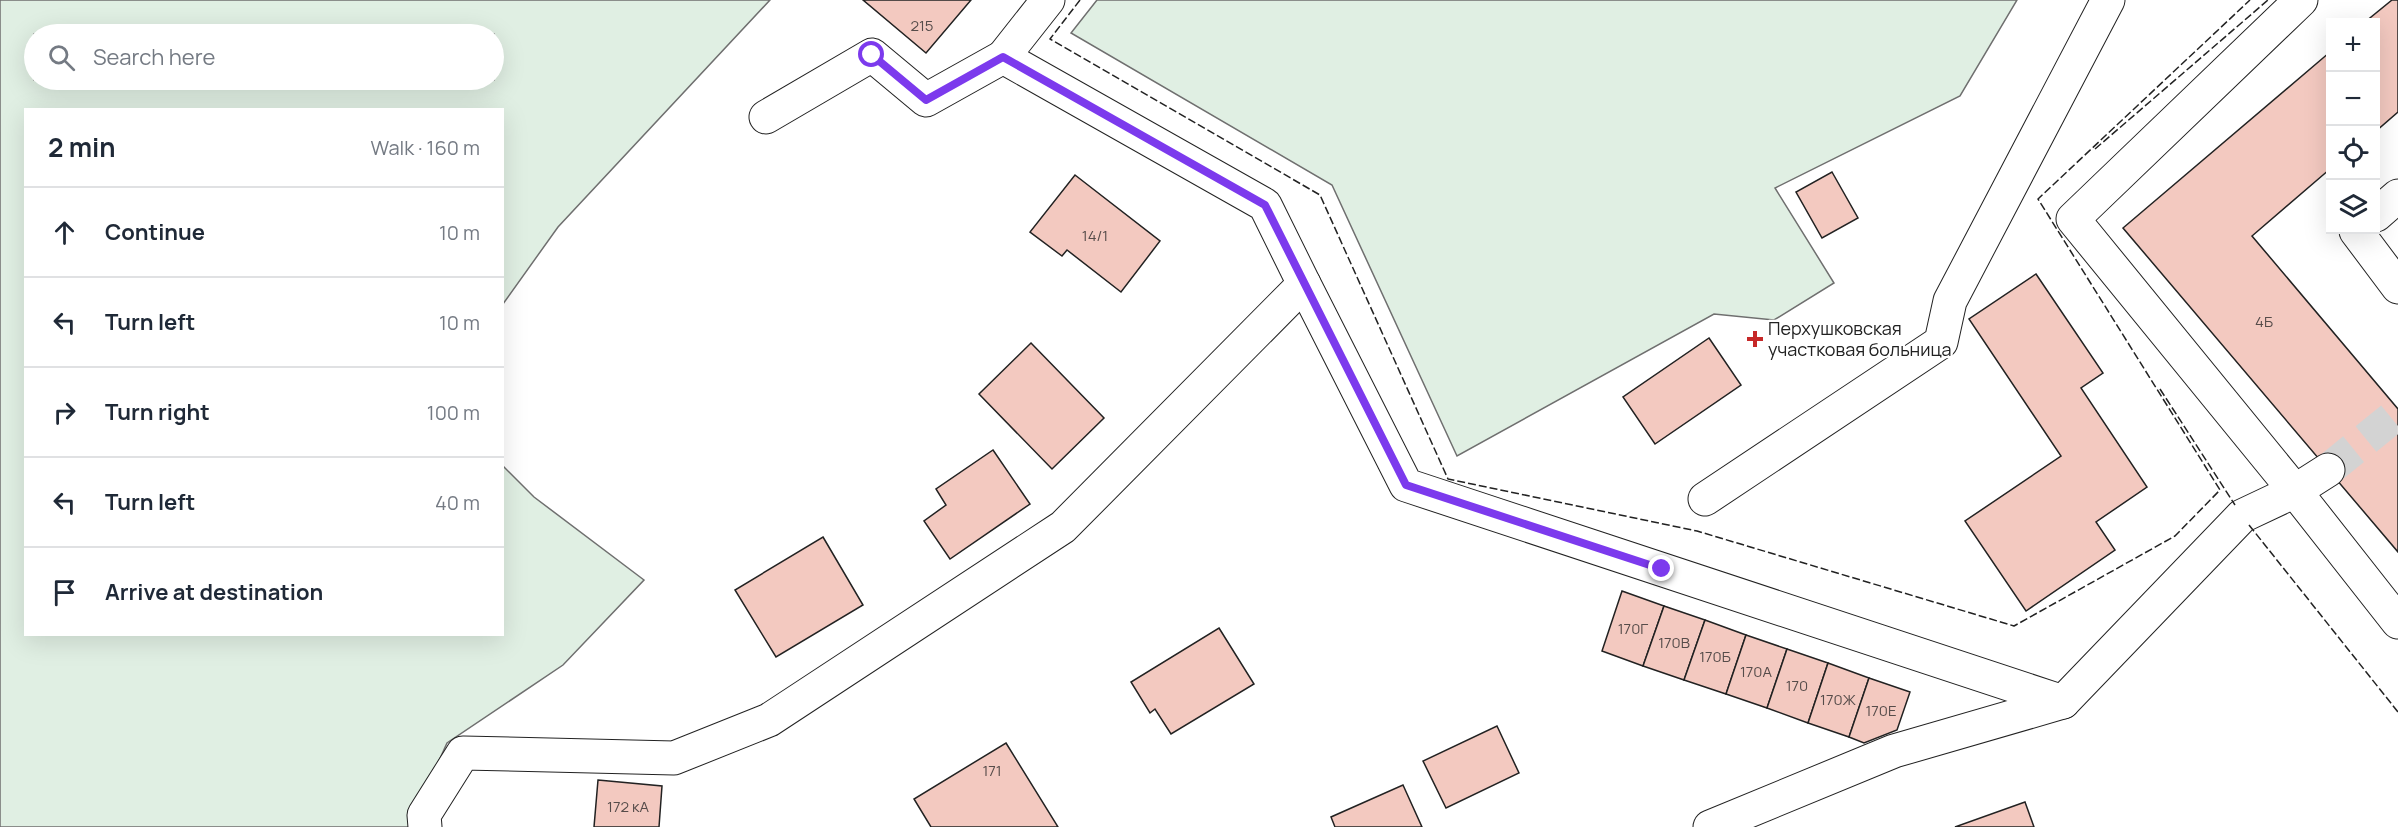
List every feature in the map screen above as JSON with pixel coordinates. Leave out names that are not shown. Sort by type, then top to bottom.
[{"type":"street","points":[[766,117],[872,55],[926,100],[1003,57],[1048,0]]},
{"type":"street","points":[[1705,500],[1941,342],[1950,301],[2108,0]]},
{"type":"street","points":[[2301,0],[2073,219],[2295,491],[2398,622]]},
{"type":"street","points":[[1003,57],[1265,205],[1406,485],[2063,702]]},
{"type":"street","points":[[2380,212],[2398,196]]},
{"type":"street","points":[[2358,234],[2398,287]]},
{"type":"street","points":[[425,827],[424,814],[463,753],[674,758],[769,720],[1063,527],[1304,284]]},
{"type":"street","points":[[1710,827],[1894,751],[2063,702],[2242,516],[2295,491],[2328,470]]},
{"type":"green space","points":[[0,0],[770,0],[558,227],[504,303],[504,108],[24,108],[24,636],[504,636],[504,467],[534,497],[644,580],[563,665],[447,743],[409,827],[0,827]]},
{"type":"green space","points":[[1097,0],[2017,0],[1960,96],[1775,188],[1834,283],[1774,320],[1714,314],[1457,456],[1332,185],[1071,33]]},
{"type":"building","points":[[863,0],[971,0],[926,53]]},
{"type":"building","points":[[2392,0],[2398,0],[2398,112],[2380,128],[2380,18],[2370,18]]},
{"type":"building","points":[[2326,55],[2326,172],[2252,236],[2398,409],[2398,552],[2123,228]]},
{"type":"building","points":[[1832,172],[1858,218],[1822,238],[1796,192]]},
{"type":"building","points":[[1075,175],[1160,241],[1121,292],[1067,250],[1062,256],[1030,232]]},
{"type":"building","points":[[2036,274],[2103,373],[2081,388],[2147,487],[2096,522],[2115,550],[2026,611],[1965,521],[2061,456],[1969,319]]},
{"type":"building","points":[[1709,338],[1741,385],[1655,444],[1623,397]]},
{"type":"building","points":[[1031,343],[1104,418],[1052,469],[979,394]]},
{"type":"building","points":[[993,450],[1030,504],[950,559],[924,521],[946,505],[936,489]]},
{"type":"building","points":[[823,537],[863,605],[776,657],[735,590]]},
{"type":"building","points":[[1622,591],[1664,606],[1643,666],[1602,651]]},
{"type":"building","points":[[1664,606],[1705,620],[1684,680],[1643,666]]},
{"type":"building","points":[[1705,620],[1746,635],[1726,694],[1684,680]]},
{"type":"building","points":[[1219,628],[1254,684],[1171,734],[1155,709],[1150,713],[1131,682]]},
{"type":"building","points":[[1746,635],[1787,649],[1767,708],[1726,694]]},
{"type":"building","points":[[1787,649],[1828,663],[1808,723],[1767,708]]},
{"type":"building","points":[[1828,663],[1869,678],[1849,737],[1808,723]]},
{"type":"building","points":[[1869,678],[1910,692],[1897,730],[1864,743],[1849,737]]},
{"type":"building","points":[[1497,726],[1519,773],[1446,808],[1423,761]]},
{"type":"building","points":[[1006,743],[1058,827],[931,827],[914,799]]},
{"type":"building","points":[[598,780],[662,786],[659,827],[594,827]]},
{"type":"building","points":[[1403,785],[1422,827],[1335,827],[1331,817]]},
{"type":"building","points":[[2025,802],[2034,827],[1955,827]]},
{"type":"tunnel","points":[[2328,470],[2398,413]]},
{"type":"fence","points":[[1080,0],[1050,39],[1320,195],[1448,479],[1697,531],[2014,626],[2175,536],[2220,490],[2038,199],[2250,0]]},
{"type":"fence","points":[[2095,149],[2268,0]]},
{"type":"fence","points":[[2160,389],[2235,505]]},
{"type":"fence","points":[[2249,525],[2398,712]]},
{"type":"place","name":"Перхушковская участковая больница","points":[[1755,339]]},
{"type":"route","points":[[872,55],[926,100],[1003,57],[1265,205],[1406,485],[1662,569]]}]
